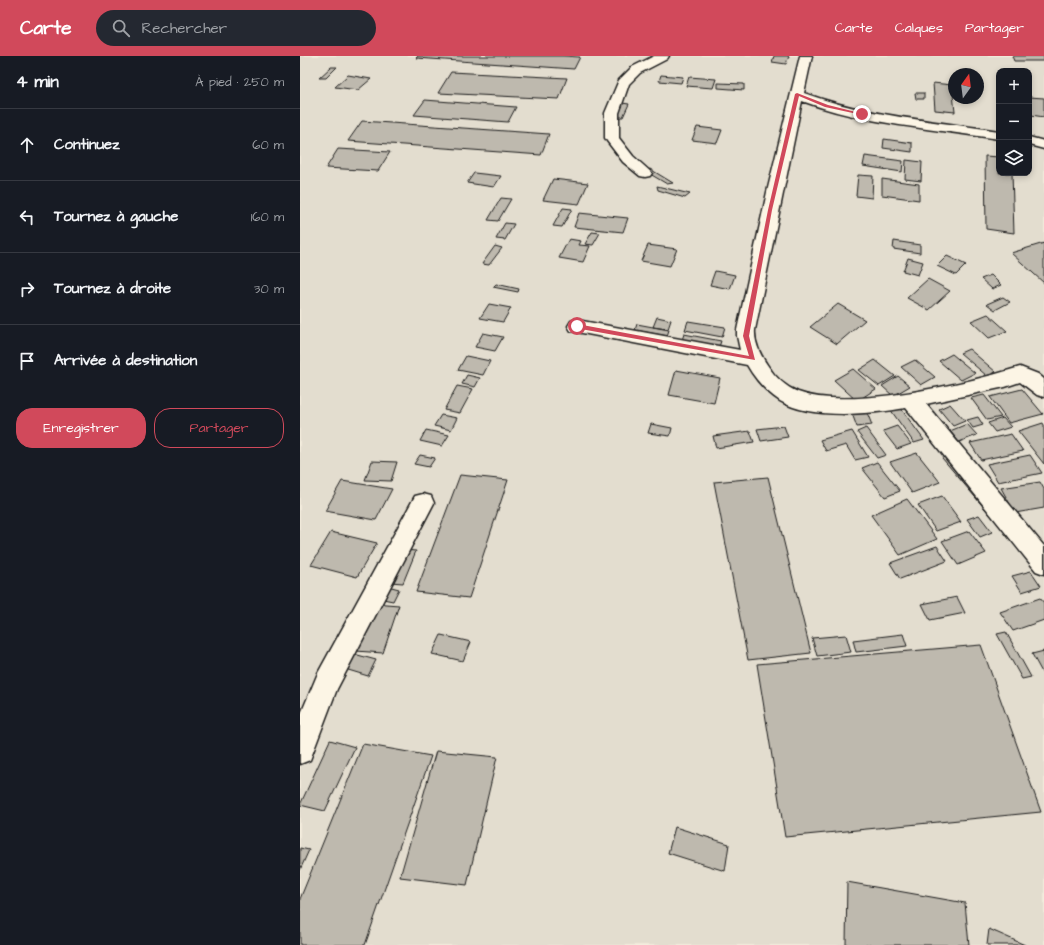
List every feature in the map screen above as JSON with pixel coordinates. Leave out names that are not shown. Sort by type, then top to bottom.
[{"type":"street","points":[[645,173],[628,159],[612,138],[612,112],[623,83],[636,70],[663,56]]},
{"type":"street","points":[[806,56],[770,210],[746,336],[753,359],[767,379],[782,394],[796,400],[815,404],[840,405],[910,399],[1005,380],[1020,374],[1031,379],[1044,390]]},
{"type":"street","points":[[797,94],[827,106],[862,114],[996,135]]},
{"type":"street","points":[[1032,142],[1044,144]]},
{"type":"street","points":[[577,326],[753,359]]},
{"type":"street","points":[[910,399],[1044,563]]},
{"type":"street","points":[[300,750],[327,682],[423,503]]},
{"type":"shaded area","points":[[300,56],[1044,56],[1044,945],[300,945]]},
{"type":"building","points":[[418,56],[580,57],[574,69],[416,58]]},
{"type":"building","points":[[774,56],[789,56],[786,64],[772,62]]},
{"type":"building","points":[[1012,56],[1044,56],[1044,61],[1014,61]]},
{"type":"building","points":[[331,67],[337,67],[326,78],[319,78]]},
{"type":"building","points":[[451,72],[567,78],[559,99],[438,93]]},
{"type":"building","points":[[348,75],[371,79],[358,90],[335,87]]},
{"type":"building","points":[[661,75],[683,77],[681,83],[659,81]]},
{"type":"building","points":[[689,77],[716,79],[713,88],[686,86]]},
{"type":"building","points":[[718,83],[744,84],[744,90],[718,88]]},
{"type":"building","points":[[933,83],[948,85],[948,104],[954,104],[955,112],[935,110]]},
{"type":"building","points":[[915,93],[924,93],[924,99],[916,99]]},
{"type":"building","points":[[1032,97],[1044,98],[1044,117],[1032,115]]},
{"type":"building","points":[[425,100],[516,107],[508,122],[414,115]]},
{"type":"building","points":[[622,103],[629,104],[623,117],[615,117]]},
{"type":"building","points":[[362,121],[549,134],[541,155],[348,141]]},
{"type":"building","points":[[697,127],[722,130],[717,143],[692,140]]},
{"type":"building","points":[[884,139],[912,143],[912,152],[883,148]]},
{"type":"building","points":[[338,149],[390,152],[378,171],[326,168]]},
{"type":"building","points":[[865,156],[903,161],[902,172],[863,166]]},
{"type":"building","points":[[985,156],[996,157],[996,176],[1012,176],[1014,233],[986,229]]},
{"type":"building","points":[[906,160],[922,162],[921,181],[905,179]]},
{"type":"building","points":[[650,169],[673,183],[667,184],[645,171]]},
{"type":"building","points":[[474,173],[501,176],[494,187],[467,183]]},
{"type":"building","points":[[858,175],[873,176],[872,198],[856,196]]},
{"type":"building","points":[[553,179],[588,183],[579,204],[543,200]]},
{"type":"building","points":[[882,179],[919,184],[919,200],[882,195]]},
{"type":"building","points":[[657,186],[690,194],[685,198],[658,190]]},
{"type":"building","points":[[501,198],[511,199],[498,221],[488,220]]},
{"type":"building","points":[[563,208],[572,209],[562,227],[553,226]]},
{"type":"building","points":[[579,213],[628,218],[623,232],[574,227]]},
{"type":"building","points":[[505,223],[514,224],[505,240],[496,239]]},
{"type":"building","points":[[592,232],[600,233],[593,245],[585,244]]},
{"type":"building","points":[[569,239],[581,241],[579,245],[590,246],[583,262],[559,258]]},
{"type":"building","points":[[894,241],[920,245],[920,253],[893,249]]},
{"type":"building","points":[[1044,243],[1044,283],[1011,253]]},
{"type":"building","points":[[648,245],[677,249],[670,266],[641,261]]},
{"type":"building","points":[[495,246],[502,248],[489,265],[482,264]]},
{"type":"building","points":[[947,256],[966,265],[956,275],[937,266]]},
{"type":"building","points":[[908,258],[923,262],[918,275],[903,271]]},
{"type":"building","points":[[715,271],[735,275],[730,289],[710,285]]},
{"type":"building","points":[[991,275],[1001,285],[992,289],[981,279]]},
{"type":"building","points":[[928,279],[950,291],[929,310],[907,298]]},
{"type":"building","points":[[496,284],[519,289],[518,292],[493,287]]},
{"type":"building","points":[[1003,297],[1010,302],[995,310],[987,304]]},
{"type":"building","points":[[489,304],[511,308],[503,322],[480,318]]},
{"type":"building","points":[[838,304],[865,320],[837,344],[810,327]]},
{"type":"building","points":[[988,314],[1007,331],[989,338],[971,321]]},
{"type":"building","points":[[657,317],[671,320],[668,329],[653,327]]},
{"type":"building","points":[[688,321],[725,327],[722,337],[685,330]]},
{"type":"building","points":[[637,324],[669,330],[667,336],[635,330]]},
{"type":"building","points":[[483,333],[503,337],[495,351],[475,347]]},
{"type":"building","points":[[684,334],[721,341],[719,347],[682,340]]},
{"type":"building","points":[[969,349],[996,372],[987,376],[960,353]]},
{"type":"building","points":[[952,354],[975,373],[961,380],[939,361]]},
{"type":"building","points":[[466,356],[490,361],[483,375],[458,370]]},
{"type":"building","points":[[875,360],[895,376],[879,386],[859,370]]},
{"type":"building","points":[[915,360],[935,377],[921,385],[901,367]]},
{"type":"building","points":[[853,369],[876,389],[857,401],[834,380]]},
{"type":"building","points":[[676,370],[720,378],[714,403],[669,395]]},
{"type":"building","points":[[467,375],[480,378],[475,387],[462,384]]},
{"type":"building","points":[[898,376],[910,386],[893,396],[882,386]]},
{"type":"building","points":[[457,386],[473,389],[460,413],[444,410]]},
{"type":"building","points":[[1022,389],[1043,414],[1009,423],[990,397]]},
{"type":"building","points":[[984,395],[1001,417],[987,420],[971,398]]},
{"type":"building","points":[[950,404],[965,421],[953,426],[939,409]]},
{"type":"building","points":[[899,406],[924,440],[914,443],[890,409]]},
{"type":"building","points":[[866,410],[872,425],[857,427],[851,411]]},
{"type":"building","points":[[441,415],[457,418],[451,430],[434,426]]},
{"type":"building","points":[[978,417],[983,425],[973,428],[967,420]]},
{"type":"building","points":[[1003,418],[1011,427],[995,432],[988,423]]},
{"type":"building","points":[[1043,423],[1044,425],[1044,464],[1018,431]]},
{"type":"building","points":[[651,424],[672,428],[670,436],[648,433]]},
{"type":"building","points":[[967,424],[977,435],[959,442],[950,431]]},
{"type":"building","points":[[784,426],[788,437],[761,441],[757,429]]},
{"type":"building","points":[[897,426],[911,444],[897,449],[883,431]]},
{"type":"building","points":[[866,428],[886,455],[877,458],[857,432]]},
{"type":"building","points":[[426,430],[449,435],[442,446],[420,441]]},
{"type":"building","points":[[750,431],[754,442],[716,448],[713,436]]},
{"type":"building","points":[[852,431],[868,457],[855,460],[846,445],[826,451],[820,440]]},
{"type":"building","points":[[1011,434],[1023,451],[981,460],[970,443]]},
{"type":"building","points":[[917,453],[940,482],[912,493],[890,462]]},
{"type":"building","points":[[420,455],[435,458],[429,467],[414,464]]},
{"type":"building","points":[[951,455],[1023,539],[1014,543],[942,458]]},
{"type":"building","points":[[1030,455],[1042,473],[998,482],[987,464]]},
{"type":"building","points":[[372,461],[397,462],[391,481],[365,480]]},
{"type":"building","points":[[877,462],[900,491],[885,497],[862,468]]},
{"type":"building","points":[[460,475],[508,480],[469,598],[416,592]]},
{"type":"building","points":[[768,477],[811,653],[748,660],[714,482]]},
{"type":"building","points":[[342,481],[392,489],[376,520],[325,511]]},
{"type":"building","points":[[1040,482],[1044,489],[1044,508],[1015,513],[1001,488]]},
{"type":"building","points":[[942,496],[961,522],[936,531],[918,505]]},
{"type":"building","points":[[907,499],[937,539],[900,555],[871,515]]},
{"type":"building","points":[[979,515],[992,532],[980,537],[967,519]]},
{"type":"building","points":[[969,531],[986,553],[958,565],[942,541]]},
{"type":"building","points":[[331,532],[377,543],[357,577],[311,565]]},
{"type":"building","points":[[937,546],[947,561],[900,579],[890,563]]},
{"type":"building","points":[[403,550],[416,551],[403,583],[390,582]]},
{"type":"building","points":[[1031,571],[1041,586],[1022,592],[1012,576]]},
{"type":"building","points":[[384,585],[399,589],[393,601],[378,598]]},
{"type":"building","points":[[957,597],[965,613],[930,620],[922,604]]},
{"type":"building","points":[[1040,598],[1044,603],[1044,620],[1013,631],[1000,612]]},
{"type":"building","points":[[373,603],[399,605],[383,653],[356,651]]},
{"type":"building","points":[[1006,632],[1031,677],[1022,679],[997,634]]},
{"type":"building","points":[[903,634],[907,646],[856,652],[853,640]]},
{"type":"building","points":[[441,635],[471,642],[463,661],[432,654]]},
{"type":"building","points":[[846,635],[851,652],[817,656],[812,638]]},
{"type":"building","points":[[981,645],[1041,812],[785,837],[757,664]]},
{"type":"building","points":[[1044,651],[1044,676],[1032,654]]},
{"type":"building","points":[[354,654],[376,660],[368,676],[345,669]]},
{"type":"building","points":[[330,740],[355,747],[325,811],[300,805]]},
{"type":"building","points":[[363,744],[431,756],[365,945],[300,945],[300,899]]},
{"type":"building","points":[[436,751],[497,757],[467,885],[400,877]]},
{"type":"building","points":[[675,827],[729,844],[725,871],[668,853]]},
{"type":"building","points":[[300,848],[309,850],[300,870]]},
{"type":"building","points":[[847,882],[965,903],[969,945],[846,945]]},
{"type":"building","points":[[989,929],[1025,945],[987,945]]},
{"type":"route","points":[[577,326],[753,359],[746,336],[770,210],[797,94],[827,106],[862,114]]}]
